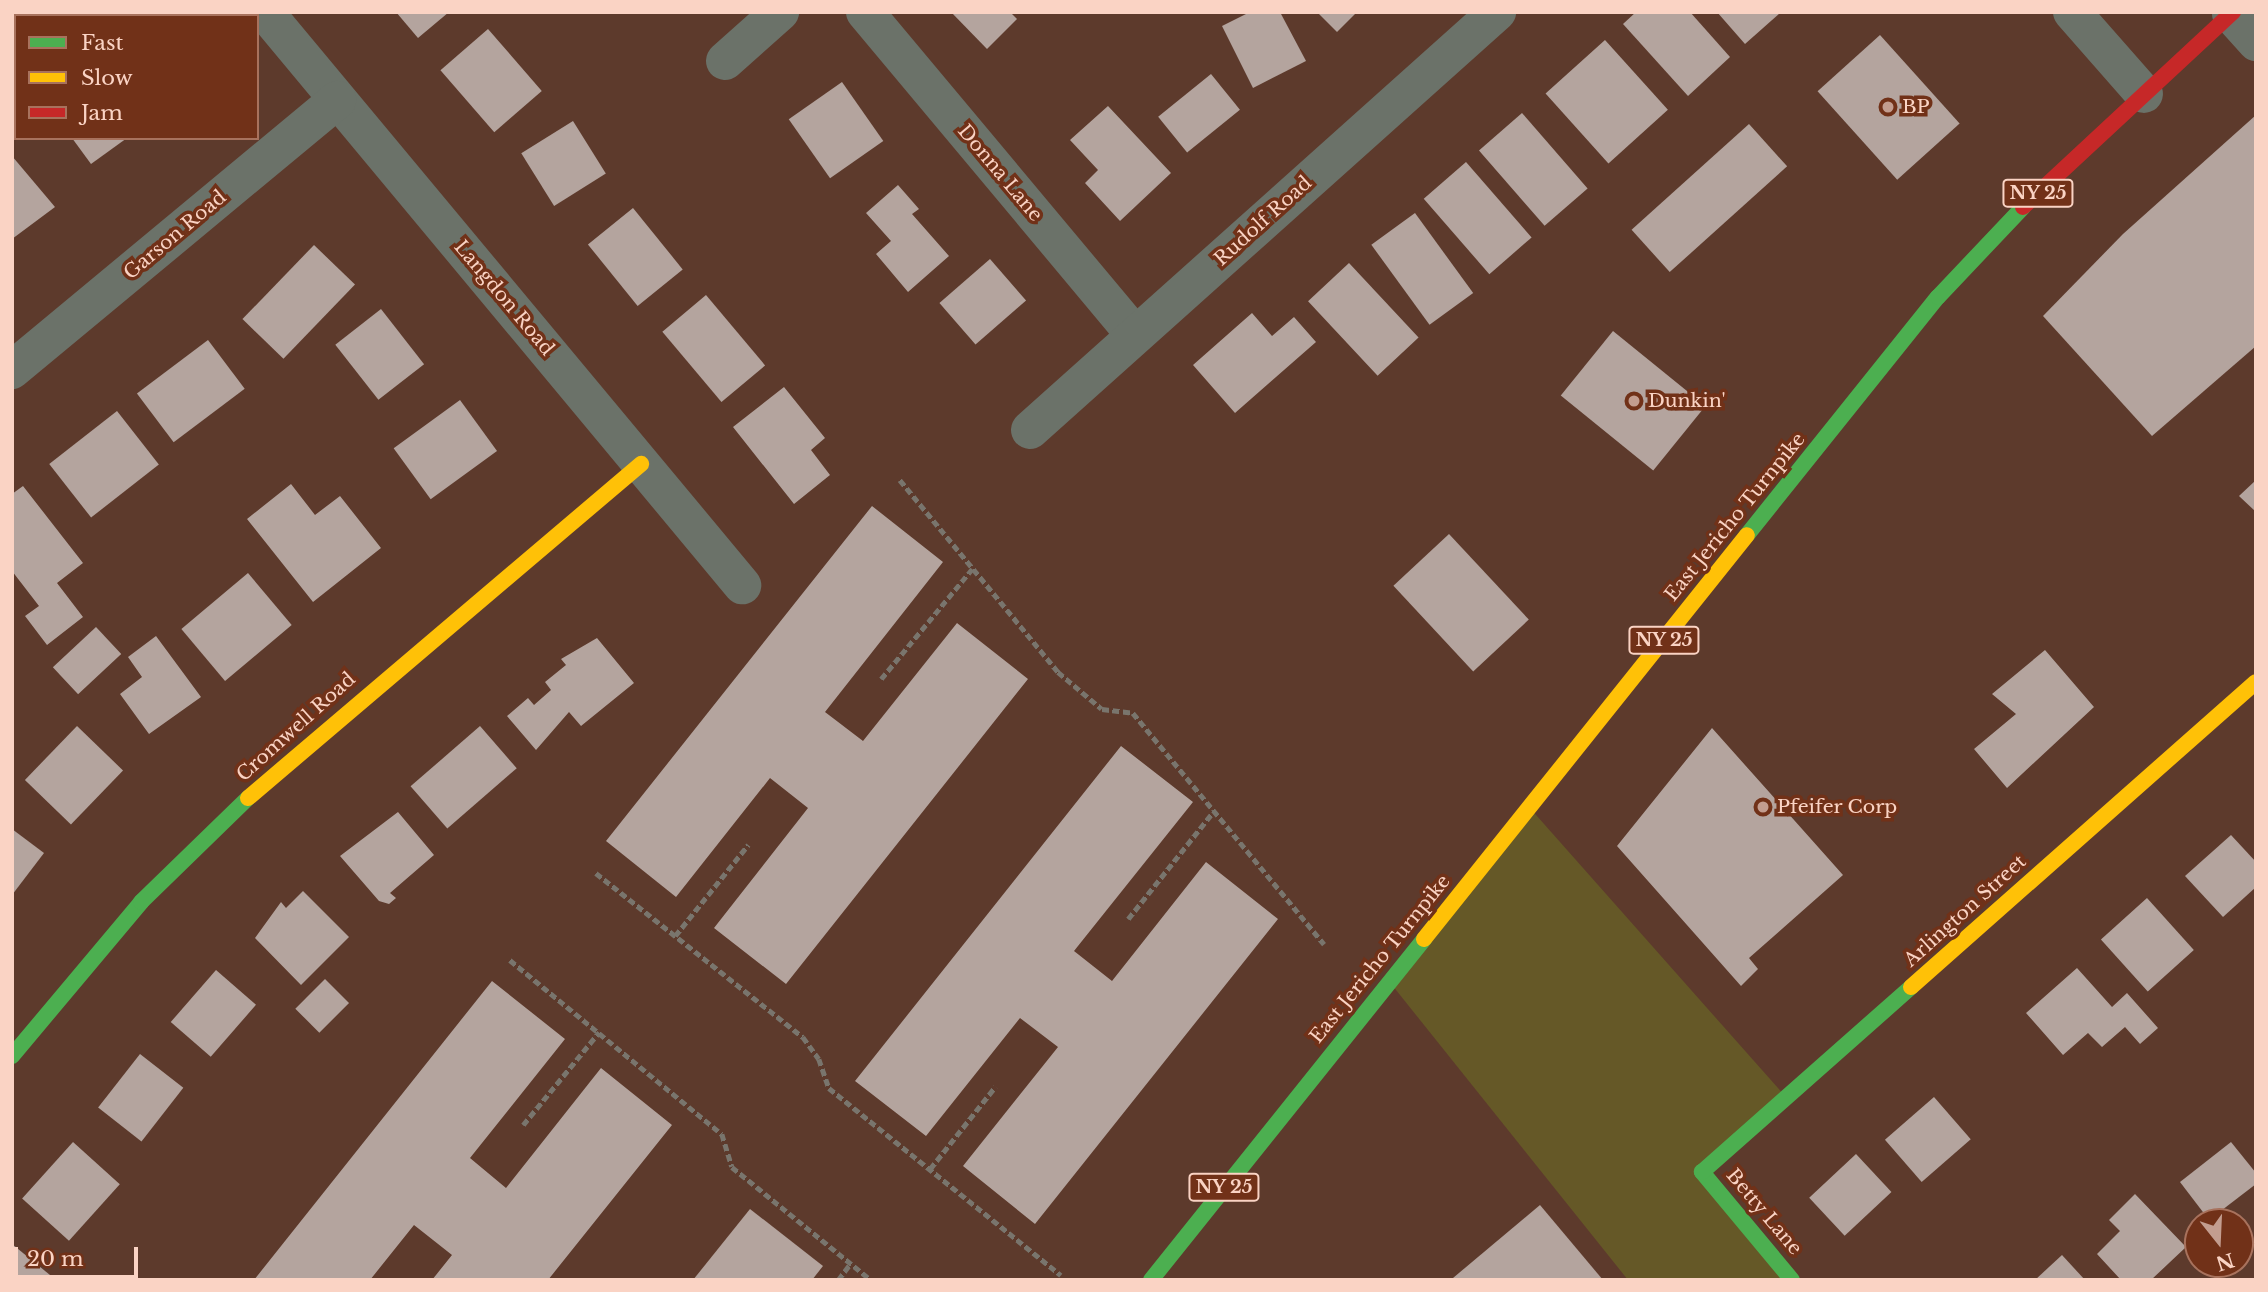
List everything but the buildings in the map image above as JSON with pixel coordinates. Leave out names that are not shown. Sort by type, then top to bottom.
[{"type":"street","name":"Langdon Road","points":[[265,12],[742,585]]},
{"type":"street","points":[[725,61],[780,12]]},
{"type":"street","name":"Donna Lane","points":[[865,12],[1135,335]]},
{"type":"street","name":"Rudolf Road","points":[[1030,430],[1497,12]]},
{"type":"street","points":[[2072,12],[2144,94]]},
{"type":"street","points":[[2232,13],[2256,42]]},
{"type":"street","name":"East Jericho Turnpike","points":[[1150,1280],[1938,297],[2009,220],[2232,13]]},
{"type":"street","name":"Garson Road","points":[[12,370],[337,100]]},
{"type":"street","name":"Cromwell Road","points":[[12,1056],[141,902],[299,748],[641,464]]},
{"type":"street","name":"Arlington Street","points":[[1702,1172],[2256,682]]},
{"type":"street","name":"Betty Lane","points":[[1702,1172],[1793,1280]]},
{"type":"path","points":[[900,480],[1058,672],[1102,709],[1133,713],[1324,944]]},
{"type":"path","points":[[881,680],[972,569]]},
{"type":"path","points":[[1128,919],[1214,811]]},
{"type":"path","points":[[675,936],[748,845]]},
{"type":"path","points":[[596,873],[803,1037],[820,1059],[829,1088],[1061,1275]]},
{"type":"path","points":[[510,960],[722,1134],[732,1167],[871,1280]]},
{"type":"path","points":[[523,1125],[599,1032]]},
{"type":"path","points":[[930,1169],[995,1087]]},
{"type":"path","points":[[838,1280],[851,1263]]},
{"type":"shaded area","points":[[1529,807],[1785,1096],[1701,1172],[1792,1280],[1628,1280],[1388,980]]},
{"type":"traffic: fast","points":[[1747,535],[1938,297],[2023,207]]},
{"type":"traffic: fast","points":[[12,1056],[141,902],[248,798]]},
{"type":"traffic: fast","points":[[1151,1280],[1424,939]]},
{"type":"traffic: fast","points":[[1792,1280],[1702,1172],[1911,987]]},
{"type":"traffic: slow","points":[[248,798],[641,464]]},
{"type":"traffic: slow","points":[[1424,939],[1747,535]]},
{"type":"traffic: slow","points":[[1911,987],[2256,682]]},
{"type":"traffic: jam","points":[[2023,207],[2233,12]]},
{"type":"place","name":"BP","points":[[1888,107]]},
{"type":"place","name":"Dunkin'","points":[[1634,401]]},
{"type":"place","name":"Pfeifer Corp","points":[[1763,807]]}]
